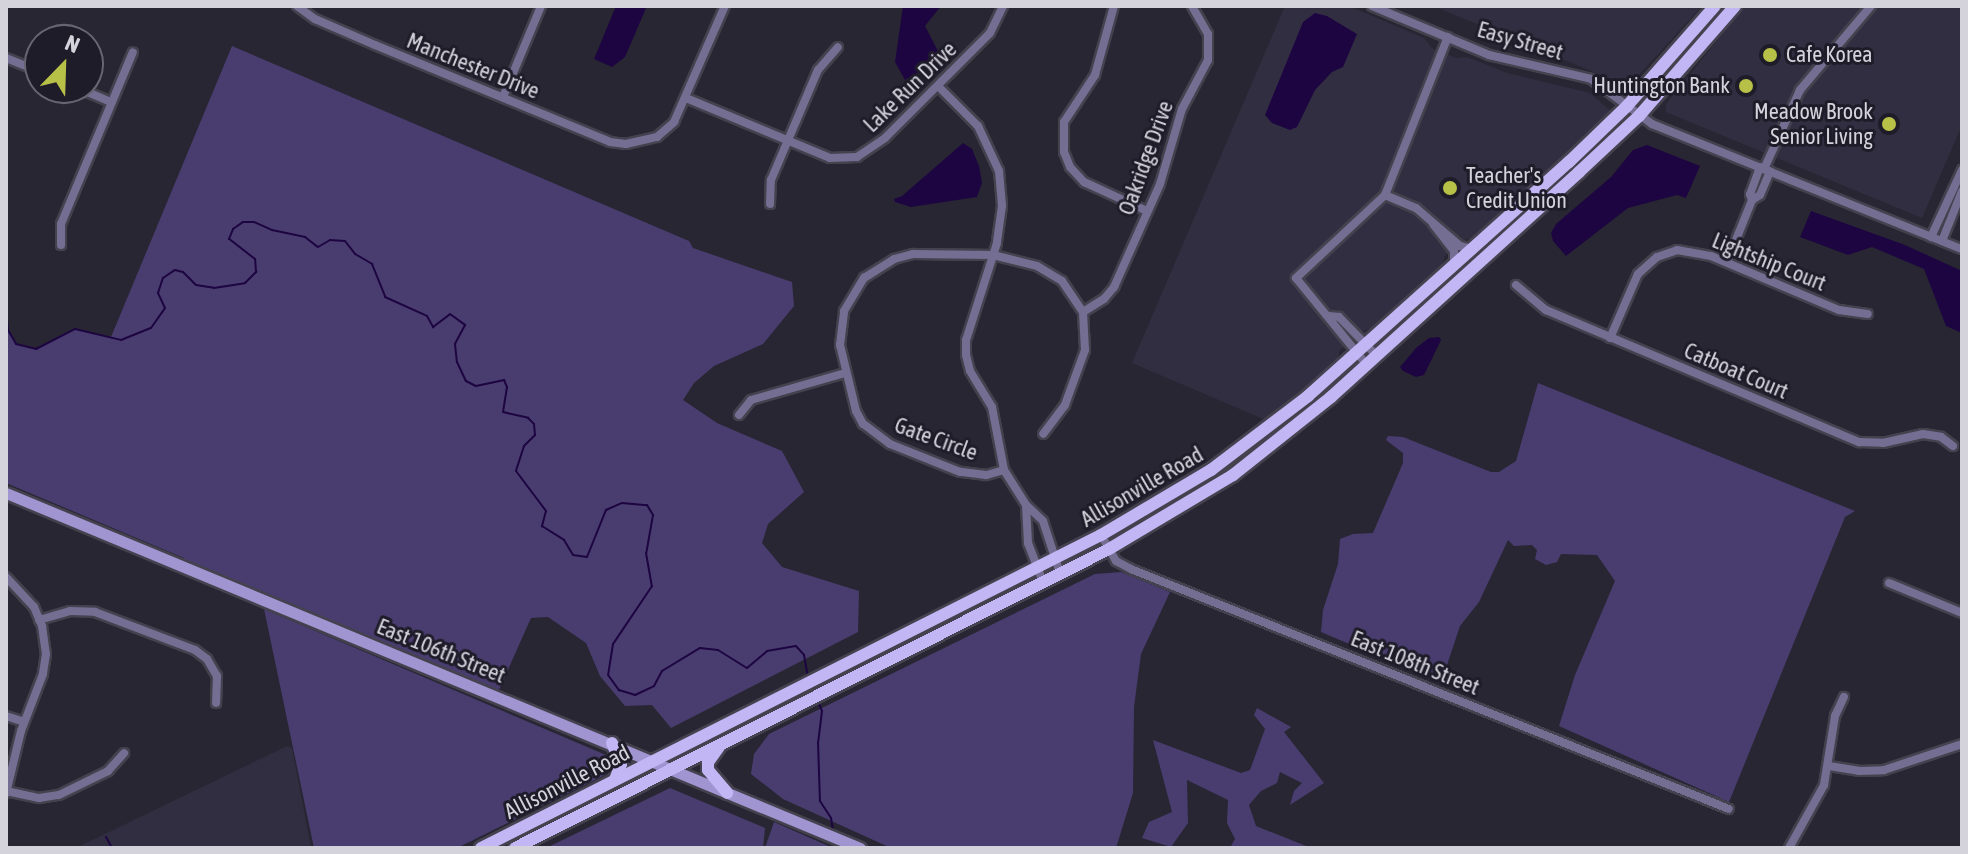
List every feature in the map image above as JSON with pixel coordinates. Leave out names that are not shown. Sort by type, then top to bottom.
[{"type":"main road","name":"Allisonville Road","points":[[481,848],[1101,535],[1236,453],[1454,266],[1627,106],[1715,6]]},
{"type":"main road","name":"Allisonville Road","points":[[515,848],[1109,549],[1233,475],[1372,360],[1639,116],[1735,6]]},
{"type":"main road","points":[[612,743],[620,759],[615,780]]},
{"type":"main road","points":[[722,744],[708,765],[711,775],[727,793]]},
{"type":"street","name":"Manchester Drive","points":[[297,6],[315,19],[610,142],[640,143],[665,132],[686,98]]},
{"type":"street","points":[[503,97],[541,6]]},
{"type":"street","points":[[686,98],[725,6]]},
{"type":"street","name":"Lake Run Drive","points":[[686,98],[830,158],[857,157],[885,138],[990,33],[1003,6]]},
{"type":"street","points":[[1114,6],[1095,75],[1064,122],[1064,152],[1070,167],[1084,182],[1147,211]]},
{"type":"street","name":"Oakridge Drive","points":[[1083,312],[1104,299],[1114,287],[1167,163],[1182,109],[1208,60],[1208,34],[1192,6]]},
{"type":"street","name":"Easy Street","points":[[1372,6],[1500,59],[1591,79],[1610,90],[1639,116],[1962,249]]},
{"type":"street","points":[[1727,262],[1752,200],[1750,194],[1765,169],[1800,90],[1871,6]]},
{"type":"street","points":[[1372,360],[1339,317],[1329,316],[1296,278],[1385,195],[1448,37]]},
{"type":"street","points":[[770,204],[771,180],[821,64],[838,47]]},
{"type":"street","points":[[61,245],[61,224],[133,52]]},
{"type":"street","points":[[938,86],[978,126],[996,160],[1002,206],[993,255],[965,348],[970,371],[992,407],[1004,470],[1026,505],[1043,521],[1060,573]]},
{"type":"street","points":[[104,99],[111,102]]},
{"type":"street","points":[[1931,237],[1962,170]]},
{"type":"street","points":[[1942,241],[1962,191]]},
{"type":"street","points":[[1385,195],[1416,208],[1460,246],[1472,249]]},
{"type":"street","points":[[1433,224],[1454,251],[1454,266]]},
{"type":"street","name":"Lightship Court","points":[[1610,338],[1635,280],[1657,257],[1689,250],[1727,262],[1839,310],[1868,314]]},
{"type":"street","name":"Gate Circle","points":[[1004,470],[986,475],[966,474],[879,438],[863,424],[856,411],[840,345],[844,311],[852,294],[878,267],[913,254],[993,255],[1052,273],[1070,289],[1083,312]]},
{"type":"street","name":"Catboat Court","points":[[1516,285],[1538,306],[1859,442],[1883,443],[1923,434],[1941,437],[1953,446]]},
{"type":"street","points":[[1043,434],[1059,416],[1083,362],[1087,333],[1083,312]]},
{"type":"street","points":[[739,415],[751,400],[845,373]]},
{"type":"street","name":"East 106th Street","points":[[6,493],[856,846]]},
{"type":"street","points":[[1026,505],[1028,543],[1043,582]]},
{"type":"street","name":"East 108th Street","points":[[1101,535],[1116,561],[1131,569],[1729,809]]},
{"type":"street","points":[[6,577],[26,597],[39,620],[46,654],[43,674],[24,722],[6,792],[27,797],[59,795],[108,771],[124,753]]},
{"type":"street","points":[[1889,583],[1962,613]]},
{"type":"street","points":[[39,620],[70,611],[95,612],[195,650],[207,659],[217,676],[216,703]]},
{"type":"street","points":[[1789,848],[1819,797],[1829,766],[1835,716],[1844,697]]},
{"type":"street","points":[[6,716],[24,722]]},
{"type":"street","points":[[1829,766],[1859,771],[1884,770],[1962,744]]},
{"type":"shaded area","points":[[616,6],[647,6],[625,57],[612,67],[594,59]]},
{"type":"shaded area","points":[[903,6],[941,6],[925,26],[938,51],[931,65],[905,80],[895,62]]},
{"type":"shaded area","points":[[1285,6],[1349,6],[1424,38],[1432,48],[1456,58],[1467,57],[1507,73],[1590,93],[1612,112],[1476,237],[1464,240],[1445,256],[1441,269],[1374,328],[1362,331],[1340,350],[1337,361],[1268,421],[1132,363]]},
{"type":"shaded area","points":[[1433,6],[1702,6],[1626,89],[1618,82]]},
{"type":"shaded area","points":[[1745,6],[1962,6],[1962,125],[1922,218],[1666,112],[1666,104]]},
{"type":"shaded area","points":[[1315,13],[1327,16],[1357,34],[1343,67],[1332,72],[1315,90],[1297,127],[1290,130],[1272,123],[1265,115],[1303,22]]},
{"type":"shaded area","points":[[232,46],[689,241],[693,248],[792,282],[794,306],[763,344],[714,366],[694,383],[683,400],[717,423],[782,451],[804,492],[768,524],[762,543],[782,567],[859,591],[858,632],[671,728],[652,705],[625,706],[600,676],[586,643],[548,617],[531,618],[498,692],[183,562],[184,558],[6,483],[6,308],[8,330],[16,344],[37,349],[75,329],[111,337]]},
{"type":"shaded area","points":[[963,143],[972,149],[979,166],[982,183],[977,197],[911,207],[895,202],[894,199],[902,196]]},
{"type":"shaded area","points":[[1647,145],[1700,166],[1686,198],[1677,195],[1628,208],[1566,256],[1553,241],[1551,233],[1556,224],[1611,177],[1633,150]]},
{"type":"shaded area","points":[[1811,211],[1905,245],[1962,271],[1962,333],[1946,326],[1924,269],[1872,247],[1848,255],[1800,237]]},
{"type":"shaded area","points":[[1439,337],[1441,340],[1424,375],[1416,377],[1403,371],[1400,367],[1416,348],[1429,338]]},
{"type":"shaded area","points":[[1538,383],[1855,511],[1845,517],[1729,802],[1559,726],[1575,675],[1615,581],[1597,555],[1561,554],[1557,562],[1546,565],[1535,559],[1537,550],[1532,545],[1514,546],[1508,540],[1479,602],[1460,626],[1444,674],[1432,679],[1321,632],[1323,610],[1338,564],[1340,539],[1353,534],[1373,533],[1403,463],[1403,453],[1386,440],[1388,436],[1403,437],[1491,472],[1499,472],[1516,461]]},
{"type":"shaded area","points":[[1121,572],[1170,592],[1141,654],[1134,707],[1133,793],[1116,848],[891,848],[783,799],[751,774],[754,754],[769,734],[1095,574]]},
{"type":"shaded area","points":[[264,609],[606,755],[613,764],[605,775],[457,848],[314,848]]},
{"type":"shaded area","points":[[1257,708],[1291,727],[1284,732],[1324,783],[1290,805],[1294,791],[1302,783],[1280,772],[1277,783],[1261,791],[1249,805],[1256,826],[1311,848],[1231,846],[1235,839],[1227,823],[1228,800],[1187,780],[1188,823],[1171,847],[1142,838],[1149,822],[1172,812],[1153,740],[1241,773],[1250,770],[1265,729],[1254,715]]},
{"type":"shaded area","points":[[287,746],[292,748],[311,848],[76,848]]},
{"type":"shaded area","points":[[670,788],[765,828],[763,848],[546,848]]},
{"type":"shaded area","points":[[774,822],[833,848],[765,848]]},
{"type":"waterway","points":[[6,308],[8,330],[16,344],[36,349],[75,329],[121,340],[151,328],[165,308],[158,293],[163,278],[175,270],[183,272],[196,285],[214,288],[245,283],[256,272],[255,259],[229,239],[233,229],[243,222],[254,222],[272,230],[305,237],[318,247],[330,240],[345,241],[355,254],[372,264],[385,297],[427,316],[433,327],[450,314],[465,325],[455,344],[457,362],[466,381],[476,386],[504,380],[507,387],[503,412],[528,418],[534,424],[535,435],[524,446],[516,471],[546,511],[542,526],[564,540],[573,555],[587,557],[606,510],[622,503],[647,505],[653,515],[646,553],[652,586],[613,644],[608,675],[619,690],[635,695],[654,686],[662,671],[700,648],[718,650],[747,668],[767,651],[796,646],[804,655],[808,678]]},
{"type":"waterway","points":[[818,702],[822,711],[818,742],[820,801],[831,818],[833,831]]},
{"type":"waterway","points":[[106,837],[112,848]]},
{"type":"place","name":"Cafe Korea","points":[[1770,55]]},
{"type":"place","name":"Huntington Bank","points":[[1746,86]]},
{"type":"place","name":"Meadow Brook Senior Living","points":[[1889,124]]},
{"type":"place","name":"Teacher's Credit Union","points":[[1450,188]]}]
